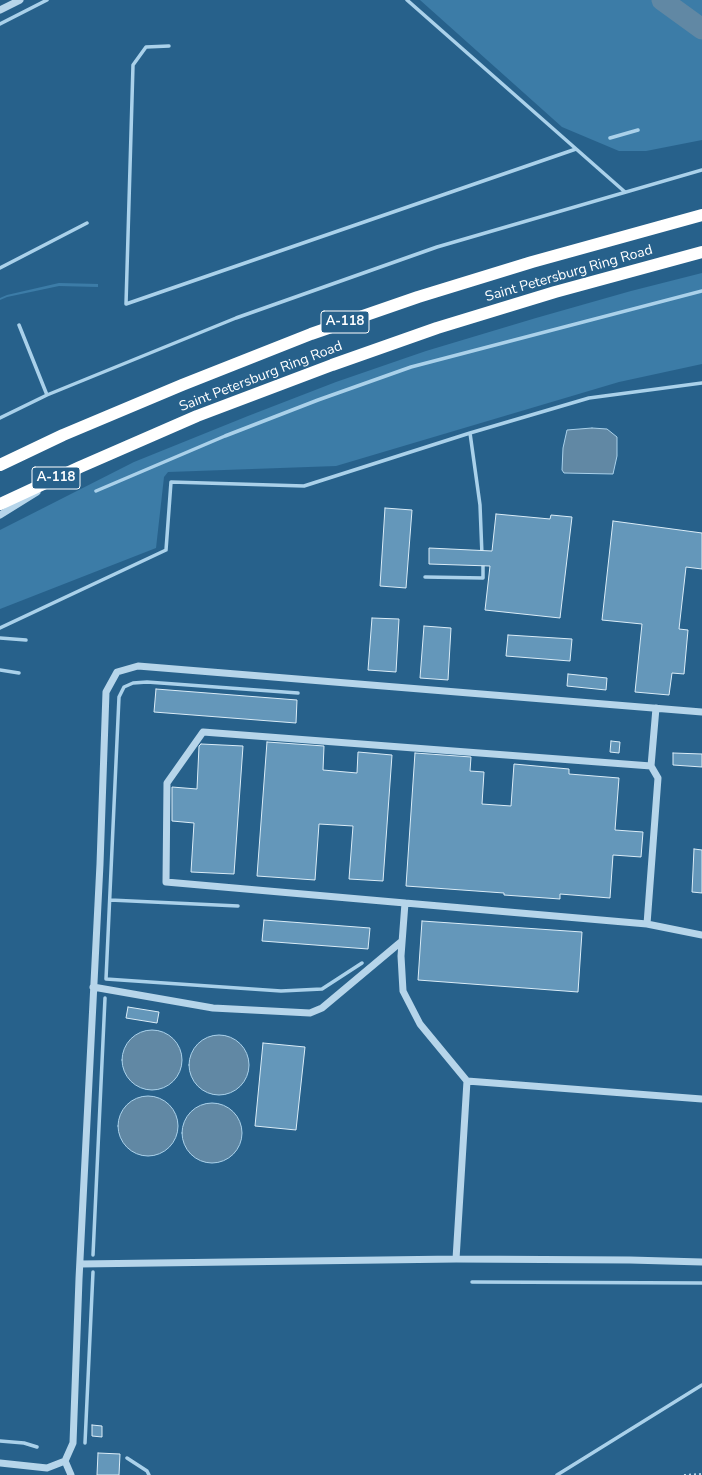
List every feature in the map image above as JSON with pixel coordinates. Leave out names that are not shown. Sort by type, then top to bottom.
[{"type":"highway","name":"Saint Petersburg Ring Road","points":[[0,465],[168,391],[312,334],[418,297],[532,262],[702,215]]},
{"type":"highway","name":"Saint Petersburg Ring Road","points":[[0,504],[197,416],[332,365],[437,328],[555,292],[702,252]]},
{"type":"street","points":[[0,10],[20,0]]},
{"type":"street","points":[[0,515],[80,467]]},
{"type":"street","points":[[0,1463],[47,1468],[65,1461],[73,1443],[79,1279],[106,692],[117,672],[138,666],[702,712]]},
{"type":"street","points":[[647,924],[658,778],[651,766],[656,708]]},
{"type":"street","points":[[651,766],[203,732],[167,783],[166,882],[647,924],[702,935]]},
{"type":"street","points":[[405,903],[401,956],[403,991],[420,1024],[467,1081],[456,1259]]},
{"type":"street","points":[[93,987],[213,1008],[310,1013],[322,1008],[402,941]]},
{"type":"street","points":[[467,1081],[702,1099]]},
{"type":"street","points":[[80,1264],[456,1259],[702,1262]]},
{"type":"street","points":[[65,1461],[71,1475]]},
{"type":"path","points":[[684,1475],[702,1474]]},
{"type":"shaded area","points":[[420,0],[702,0],[702,140],[646,151],[619,151],[562,127]]},
{"type":"shaded area","points":[[702,273],[702,364],[619,382],[336,466],[168,472],[164,477],[156,548],[0,609],[0,530],[134,462],[336,382],[426,351],[631,291]]},
{"type":"shaded area","points":[[59,283],[98,284],[98,287],[59,286],[7,297],[0,300],[0,298],[7,295]]},
{"type":"shaded area","points":[[592,428],[607,429],[617,437],[617,456],[613,474],[564,473],[562,470],[563,448],[567,430]]},
{"type":"shaded area","points":[[152,1030],[169,1035],[177,1043],[182,1060],[177,1077],[169,1085],[152,1090],[135,1085],[127,1077],[122,1060],[127,1043],[135,1035]]},
{"type":"shaded area","points":[[219,1035],[236,1040],[244,1048],[249,1065],[244,1082],[236,1090],[219,1095],[202,1090],[194,1082],[189,1065],[194,1048],[202,1040]]},
{"type":"shaded area","points":[[148,1096],[165,1101],[173,1109],[178,1126],[173,1143],[165,1151],[148,1156],[131,1151],[123,1143],[118,1126],[123,1109],[131,1101]]},
{"type":"shaded area","points":[[212,1103],[229,1108],[237,1116],[242,1133],[237,1150],[229,1158],[212,1163],[195,1158],[187,1150],[182,1133],[187,1116],[195,1108]]},
{"type":"building","points":[[385,508],[412,510],[406,588],[380,586]]},
{"type":"building","points":[[496,514],[550,519],[551,515],[572,517],[560,618],[485,610],[490,566],[429,564],[429,548],[492,551]]},
{"type":"building","points":[[613,521],[702,533],[702,569],[686,567],[679,629],[688,630],[684,674],[672,673],[669,695],[635,692],[642,624],[602,620]]},
{"type":"building","points":[[372,618],[399,619],[396,672],[368,670]]},
{"type":"building","points":[[424,626],[451,628],[448,680],[420,678]]},
{"type":"building","points":[[508,635],[572,639],[570,661],[506,656]]},
{"type":"building","points":[[568,674],[607,678],[606,690],[567,686]]},
{"type":"building","points":[[156,689],[297,700],[296,723],[154,712]]},
{"type":"building","points":[[611,741],[620,742],[619,753],[610,752]]},
{"type":"building","points":[[267,742],[324,746],[323,770],[357,773],[358,752],[392,755],[383,881],[349,879],[353,826],[319,824],[315,880],[257,876]]},
{"type":"building","points":[[201,744],[243,746],[234,874],[191,872],[194,823],[172,821],[172,787],[197,789],[199,746]]},
{"type":"building","points":[[415,753],[471,757],[470,771],[484,772],[482,804],[511,806],[514,764],[569,769],[569,774],[619,778],[615,830],[643,832],[641,857],[613,855],[610,898],[560,894],[560,899],[504,895],[504,893],[406,886]]},
{"type":"building","points":[[673,753],[702,754],[702,767],[673,765]]},
{"type":"building","points":[[694,849],[702,850],[702,893],[692,892]]},
{"type":"building","points":[[264,920],[370,928],[368,949],[262,941]]},
{"type":"building","points":[[422,921],[582,932],[578,992],[418,980]]},
{"type":"building","points":[[128,1007],[159,1012],[157,1023],[126,1018]]},
{"type":"building","points":[[263,1043],[305,1047],[296,1130],[255,1126]]},
{"type":"building","points":[[92,1425],[102,1426],[102,1437],[92,1436]]},
{"type":"building","points":[[98,1453],[120,1454],[119,1475],[97,1475]]},
{"type":"waterway","points":[[0,24],[47,0]]},
{"type":"waterway","points":[[407,0],[625,192]]},
{"type":"waterway","points":[[662,0],[702,29]]},
{"type":"waterway","points":[[169,46],[146,47],[133,65],[126,304],[576,149]]},
{"type":"waterway","points":[[610,138],[638,130]]},
{"type":"waterway","points":[[0,418],[47,395],[236,318],[437,247],[702,170]]},
{"type":"waterway","points":[[0,268],[87,223]]},
{"type":"waterway","points":[[96,491],[225,436],[318,400],[411,367],[702,291]]},
{"type":"waterway","points":[[19,325],[47,395]]},
{"type":"waterway","points":[[0,628],[166,550],[171,482],[304,486],[470,433],[589,398],[702,383]]},
{"type":"waterway","points":[[470,433],[480,505],[482,555]]},
{"type":"waterway","points":[[425,577],[483,578],[483,561]]},
{"type":"waterway","points":[[0,638],[26,640]]},
{"type":"waterway","points":[[0,670],[19,673]]},
{"type":"waterway","points":[[298,693],[147,682],[133,683],[124,687],[119,697],[106,979],[281,991],[322,989],[362,963]]},
{"type":"waterway","points":[[110,900],[238,906]]},
{"type":"waterway","points":[[93,1255],[105,998]]},
{"type":"waterway","points":[[85,1443],[93,1272]]},
{"type":"waterway","points":[[472,1282],[702,1283]]},
{"type":"waterway","points":[[557,1475],[702,1385]]},
{"type":"waterway","points":[[0,1441],[24,1443],[37,1447]]},
{"type":"waterway","points":[[127,1458],[147,1471],[149,1475]]}]
